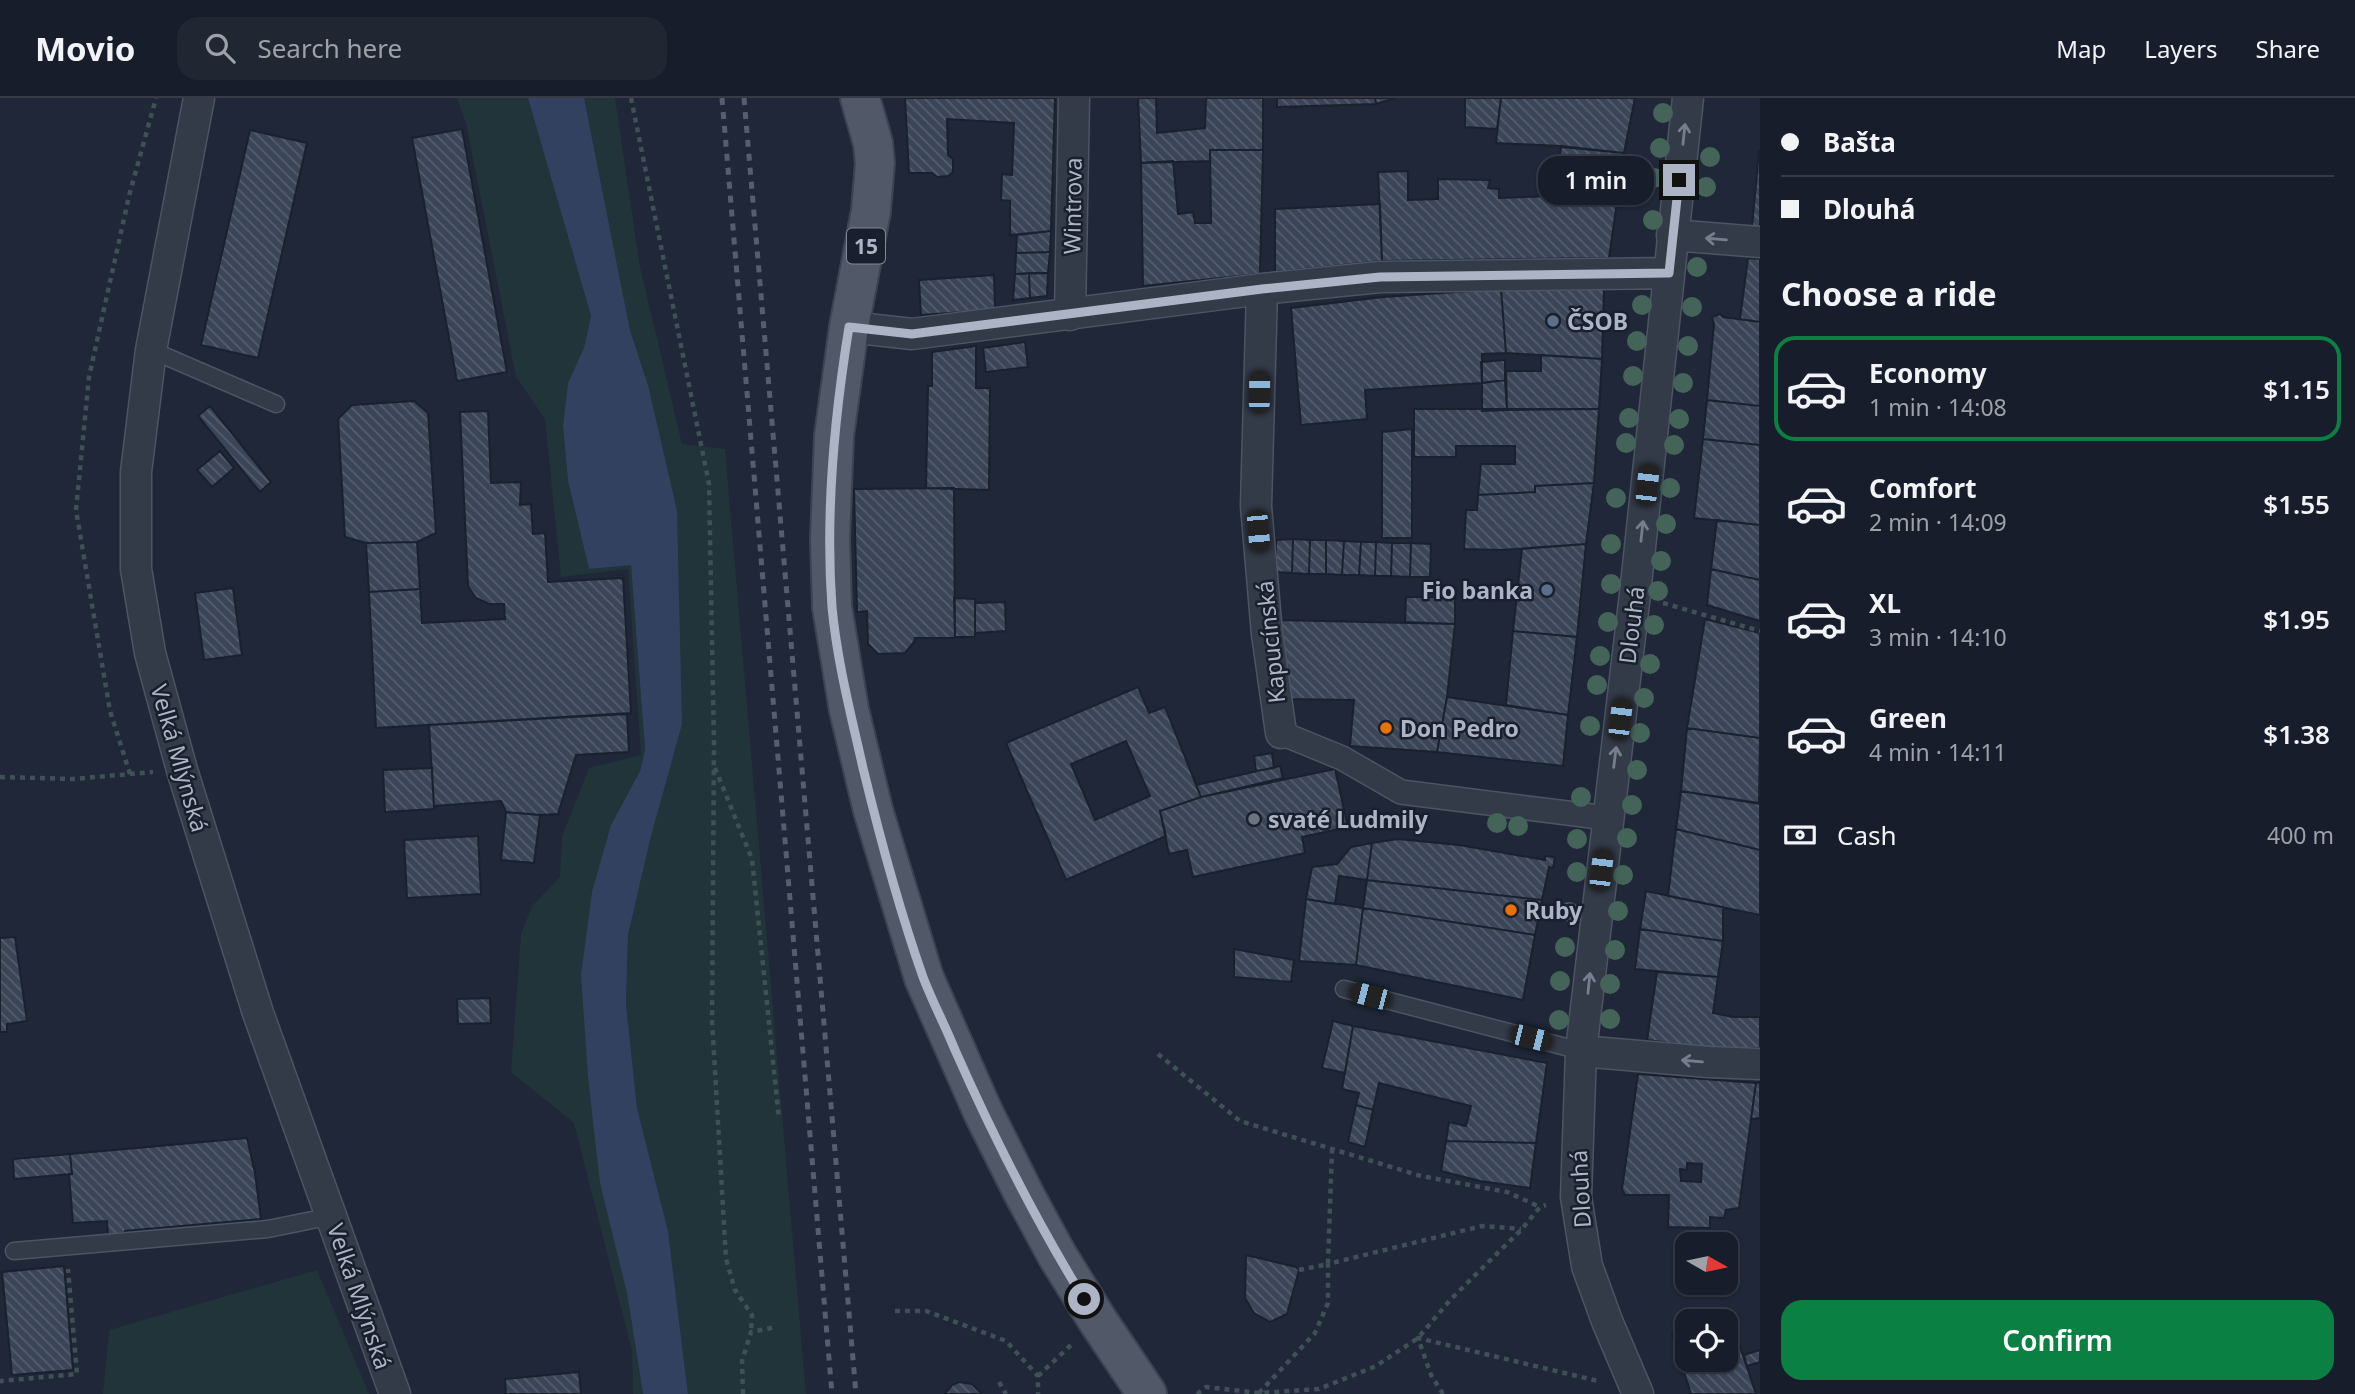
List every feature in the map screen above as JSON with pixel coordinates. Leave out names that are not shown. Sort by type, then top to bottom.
[{"type":"main road","name":"15","points":[[860,98],[873,143],[875,163],[872,211],[849,327],[834,436],[830,539],[832,607],[849,710],[873,810],[924,978],[977,1100],[1057,1255],[1147,1394]]},
{"type":"street","name":"Velká Mlýnská","points":[[199,98],[150,350],[136,472],[136,569],[150,653],[182,770],[258,1013],[394,1394]]},
{"type":"street","name":"Wintrova","points":[[1070,315],[1074,98]]},
{"type":"street","name":"Dlouhá","points":[[1638,1394],[1587,1266],[1576,1197],[1581,1051],[1635,594],[1688,98]]},
{"type":"street","points":[[1672,235],[1760,242]]},
{"type":"street","points":[[849,327],[912,334],[1262,289],[1380,277],[1669,273]]},
{"type":"street","name":"Kapucínská","points":[[1262,289],[1256,506],[1267,634],[1281,733],[1342,758],[1401,792],[1607,818]]},
{"type":"street","points":[[1581,1051],[1760,1064]]},
{"type":"lane","points":[[150,350],[276,404]]},
{"type":"lane","points":[[1344,989],[1581,1051]]},
{"type":"lane","points":[[14,1251],[268,1229],[332,1216]]},
{"type":"path","points":[[131,774],[110,711],[76,510],[89,377],[130,196],[156,98]]},
{"type":"path","points":[[631,98],[709,484],[714,764],[712,1020],[726,1259],[735,1290],[752,1315],[751,1332],[741,1361],[743,1394]]},
{"type":"path","points":[[1635,594],[1760,631]]},
{"type":"path","points":[[714,764],[752,859],[779,1119]]},
{"type":"path","points":[[0,777],[73,779],[182,770]]},
{"type":"path","points":[[1158,1054],[1240,1121],[1421,1175],[1507,1192],[1540,1207],[1522,1229],[1451,1299],[1418,1338],[1376,1366],[1319,1389],[1259,1393],[1206,1387],[1197,1394]]},
{"type":"path","points":[[1259,1393],[1315,1333],[1328,1303],[1332,1150]]},
{"type":"path","points":[[1298,1270],[1482,1226],[1522,1229]]},
{"type":"path","points":[[0,1384],[1,1381],[77,1374],[66,1247]]},
{"type":"path","points":[[895,1311],[926,1311],[1006,1341],[1038,1376],[1038,1394]]},
{"type":"path","points":[[1038,1376],[1098,1321]]},
{"type":"path","points":[[751,1332],[776,1327]]},
{"type":"path","points":[[1418,1338],[1431,1375],[1443,1394]]},
{"type":"path","points":[[1418,1338],[1598,1381],[1603,1394]]},
{"type":"path","points":[[999,1381],[1006,1394]]},
{"type":"green space","points":[[457,98],[528,98],[591,316],[584,348],[568,384],[563,426],[568,481],[589,569],[631,564],[645,750],[640,771],[611,825],[627,1293],[643,1394],[633,1394],[632,1351],[574,1123],[511,1072],[521,934],[532,906],[560,877],[562,836],[589,768],[641,755],[628,569],[561,577],[545,419],[516,377],[466,123]]},
{"type":"green space","points":[[584,98],[615,98],[640,267],[682,444],[725,449],[806,1394],[688,1394],[668,1231],[637,1108],[626,1005],[628,935],[651,836],[648,385],[630,330]]},
{"type":"green space","points":[[317,1270],[369,1394],[103,1394],[109,1330]]},
{"type":"water","points":[[528,98],[584,98],[630,330],[648,385],[677,511],[682,724],[651,836],[628,935],[626,1004],[637,1108],[668,1231],[688,1394],[643,1394],[627,1293],[600,1183],[588,1077],[581,975],[592,892],[611,825],[640,771],[645,750],[631,565],[589,569],[568,481],[563,426],[568,383],[584,348],[591,316]]},
{"type":"building","points":[[905,98],[1055,98],[1051,231],[1010,235],[1010,201],[1001,200],[1002,174],[1012,175],[1014,123],[947,119],[948,155],[953,159],[953,172],[948,176],[937,177],[932,173],[909,173]]},
{"type":"building","points":[[1138,98],[1156,98],[1157,133],[1205,128],[1206,98],[1263,98],[1263,150],[1210,150],[1210,161],[1141,163]]},
{"type":"building","points":[[1277,98],[1375,98],[1376,104],[1277,107]]},
{"type":"building","points":[[1375,98],[1395,98],[1376,104]]},
{"type":"building","points":[[1465,98],[1501,98],[1497,129],[1465,127]]},
{"type":"building","points":[[1501,98],[1635,98],[1624,153],[1496,143]]},
{"type":"building","points":[[462,129],[507,372],[457,381],[412,138]]},
{"type":"building","points":[[250,130],[307,143],[258,358],[201,345]]},
{"type":"building","points":[[1561,147],[1624,153],[1609,258],[1382,261],[1378,172],[1408,171],[1408,200],[1438,199],[1438,179],[1490,180],[1488,188],[1499,189],[1499,198],[1553,196]]},
{"type":"building","points":[[1210,150],[1263,150],[1260,274],[1143,286],[1141,163],[1173,161],[1178,214],[1193,212],[1195,223],[1211,223]]},
{"type":"building","points":[[1760,151],[1760,228],[1752,227]]},
{"type":"building","points":[[1380,204],[1382,261],[1275,272],[1275,209]]},
{"type":"building","points":[[1051,231],[1050,252],[1016,253],[1017,235]]},
{"type":"building","points":[[1050,252],[1048,273],[1015,274],[1016,253]]},
{"type":"building","points":[[1748,258],[1760,259],[1760,322],[1740,319]]},
{"type":"building","points":[[1029,273],[1030,298],[1013,300],[1015,274]]},
{"type":"building","points":[[1029,273],[1048,273],[1047,296],[1030,298]]},
{"type":"building","points":[[994,275],[995,310],[921,315],[919,280]]},
{"type":"building","points":[[1501,289],[1506,353],[1482,354],[1482,383],[1365,390],[1367,419],[1301,425],[1291,308],[1383,297]]},
{"type":"building","name":"ČSOB","points":[[1501,289],[1604,289],[1602,359],[1506,353]]},
{"type":"building","points":[[1720,314],[1723,317],[1760,322],[1760,406],[1707,400],[1714,324],[1712,317]]},
{"type":"building","points":[[1025,342],[1028,367],[986,372],[983,348]]},
{"type":"building","points":[[976,346],[976,388],[990,388],[989,490],[926,488],[928,386],[932,386],[932,352]]},
{"type":"building","points":[[1541,355],[1602,359],[1599,409],[1507,410],[1506,371],[1541,371]]},
{"type":"building","points":[[1505,360],[1505,380],[1482,383],[1481,362]]},
{"type":"building","points":[[1505,380],[1507,410],[1482,411],[1482,383]]},
{"type":"building","points":[[1707,400],[1760,406],[1760,445],[1703,439]]},
{"type":"building","points":[[414,401],[428,413],[436,533],[417,542],[366,543],[345,537],[338,419],[352,405]]},
{"type":"building","points":[[210,406],[271,482],[260,492],[198,416]]},
{"type":"building","points":[[1414,409],[1599,409],[1594,483],[1535,486],[1535,492],[1478,495],[1481,464],[1515,464],[1515,446],[1456,446],[1456,457],[1414,457]]},
{"type":"building","points":[[488,411],[491,483],[521,482],[520,505],[531,504],[533,534],[545,533],[548,582],[623,578],[631,713],[376,728],[369,592],[420,589],[422,623],[505,619],[504,604],[489,604],[476,598],[468,586],[460,412]]},
{"type":"building","points":[[1412,429],[1412,538],[1382,538],[1382,432]]},
{"type":"building","points":[[1703,439],[1760,445],[1760,525],[1694,518]]},
{"type":"building","points":[[220,451],[234,468],[212,487],[197,470]]},
{"type":"building","points":[[1594,483],[1586,544],[1501,550],[1464,549],[1466,510],[1477,510],[1478,495],[1535,492],[1535,486]]},
{"type":"building","points":[[954,488],[955,638],[915,638],[905,653],[878,654],[868,644],[867,611],[857,612],[854,489]]},
{"type":"building","points":[[1717,520],[1760,525],[1760,580],[1711,569]]},
{"type":"building","points":[[1293,539],[1292,573],[1276,572],[1276,540]]},
{"type":"building","points":[[1293,539],[1310,540],[1309,574],[1292,573]]},
{"type":"building","points":[[1310,540],[1326,540],[1326,574],[1309,574]]},
{"type":"building","points":[[1326,540],[1344,541],[1342,575],[1326,574]]},
{"type":"building","points":[[1344,541],[1361,542],[1359,575],[1342,575]]},
{"type":"building","points":[[417,542],[420,589],[369,592],[366,543]]},
{"type":"building","points":[[1361,542],[1376,542],[1375,576],[1359,575]]},
{"type":"building","points":[[1376,542],[1392,543],[1391,576],[1375,576]]},
{"type":"building","points":[[1392,543],[1411,543],[1410,577],[1391,576]]},
{"type":"building","points":[[1411,543],[1431,544],[1430,577],[1410,577]]},
{"type":"building","points":[[1586,544],[1577,637],[1513,631],[1522,549]]},
{"type":"building","points":[[1711,569],[1760,580],[1760,621],[1707,605]]},
{"type":"building","points":[[233,588],[242,655],[204,660],[195,593]]},
{"type":"building","points":[[1406,597],[1455,597],[1455,624],[1405,622]]},
{"type":"building","points":[[954,598],[975,599],[975,637],[955,637]]},
{"type":"building","points":[[1005,602],[1006,631],[975,633],[975,603]]},
{"type":"building","points":[[1705,619],[1760,633],[1760,738],[1687,728]]},
{"type":"building","points":[[1277,620],[1455,624],[1447,697],[1437,752],[1350,746],[1354,700],[1287,699]]},
{"type":"building","points":[[1513,631],[1577,637],[1568,715],[1506,705]]},
{"type":"building","points":[[1138,687],[1149,713],[1165,707],[1201,797],[1160,811],[1166,836],[1066,880],[1006,743]],"holes":[[[1126,741],[1150,796],[1095,820],[1071,764]]]},
{"type":"building","points":[[1447,697],[1568,715],[1563,766],[1437,752]]},
{"type":"building","points":[[627,714],[629,752],[576,755],[558,814],[506,812],[501,801],[434,806],[429,725]]},
{"type":"building","points":[[1687,728],[1760,738],[1759,803],[1681,791]]},
{"type":"building","points":[[1272,753],[1274,768],[1256,771],[1254,756]]},
{"type":"building","points":[[1280,766],[1283,778],[1201,797],[1196,785]]},
{"type":"building","points":[[432,768],[434,809],[385,812],[383,770]]},
{"type":"building","name":"svaté Ludmily","points":[[1335,769],[1348,827],[1302,837],[1305,853],[1193,877],[1187,850],[1169,854],[1160,811],[1201,797]]},
{"type":"building","points":[[1681,791],[1760,804],[1760,850],[1676,829]]},
{"type":"building","points":[[506,812],[540,815],[534,863],[501,860]]},
{"type":"building","points":[[1676,829],[1760,850],[1760,915],[1668,896]]},
{"type":"building","points":[[478,836],[481,894],[407,898],[404,840]]},
{"type":"building","points":[[1398,839],[1459,845],[1545,860],[1545,856],[1555,857],[1553,868],[1549,867],[1542,900],[1367,880],[1372,843]]},
{"type":"building","points":[[1372,843],[1367,880],[1339,876],[1335,904],[1306,899],[1312,867],[1337,864],[1351,847]]},
{"type":"building","points":[[1367,880],[1542,900],[1535,935],[1363,908]]},
{"type":"building","points":[[1646,891],[1723,907],[1723,941],[1640,929]]},
{"type":"building","points":[[1306,899],[1363,908],[1356,965],[1299,961]]},
{"type":"building","points":[[1363,908],[1535,935],[1523,1000],[1356,965]]},
{"type":"building","points":[[1640,929],[1723,941],[1718,977],[1635,969]]},
{"type":"building","points":[[15,937],[27,1021],[7,1024],[7,1032],[0,1032],[0,938]]},
{"type":"building","points":[[1234,949],[1294,960],[1291,982],[1234,977]]},
{"type":"building","points":[[1657,972],[1718,977],[1713,1013],[1733,1017],[1760,1017],[1760,1048],[1705,1048],[1647,1040]]},
{"type":"building","points":[[490,998],[491,1023],[458,1024],[457,999]]},
{"type":"building","points":[[1333,1021],[1353,1026],[1345,1073],[1322,1068]]},
{"type":"building","points":[[1353,1026],[1547,1063],[1536,1143],[1446,1141],[1449,1122],[1466,1126],[1471,1106],[1379,1083],[1373,1110],[1356,1105],[1359,1093],[1342,1089]]},
{"type":"building","points":[[1638,1074],[1756,1083],[1739,1208],[1726,1210],[1724,1218],[1710,1217],[1710,1228],[1668,1227],[1669,1195],[1625,1195],[1622,1189]],"holes":[[[1687,1163],[1702,1164],[1701,1182],[1681,1181],[1680,1169],[1687,1170]]]},
{"type":"building","points":[[1760,1082],[1760,1118],[1751,1119],[1756,1083]]},
{"type":"building","points":[[1356,1105],[1373,1110],[1365,1147],[1348,1142]]},
{"type":"building","points":[[247,1138],[261,1219],[125,1231],[108,1235],[107,1221],[73,1223],[70,1154]]},
{"type":"building","points":[[1446,1141],[1536,1143],[1530,1188],[1480,1181],[1441,1171]]},
{"type":"building","points":[[70,1154],[72,1174],[14,1179],[13,1159]]},
{"type":"building","points":[[1246,1255],[1299,1270],[1287,1314],[1270,1322],[1254,1313],[1245,1298]]},
{"type":"building","points":[[64,1266],[73,1370],[12,1375],[2,1272]]},
{"type":"building","points":[[1738,1341],[1756,1394],[1691,1394],[1684,1372],[1738,1372]]},
{"type":"building","points":[[1760,1350],[1760,1362],[1747,1366],[1744,1355]]},
{"type":"building","points":[[579,1372],[581,1394],[506,1394],[505,1379]]},
{"type":"building","points":[[959,1382],[972,1384],[982,1394],[945,1394],[952,1385]]},
{"type":"railway","points":[[722,98],[832,1394]]},
{"type":"railway","points":[[744,98],[856,1394]]},
{"type":"place","name":"ČSOB","points":[[1553,321]]},
{"type":"place","name":"Fio banka","points":[[1547,590]]},
{"type":"place","name":"Don Pedro","points":[[1386,728]]},
{"type":"place","name":"svaté Ludmily","points":[[1254,819]]},
{"type":"place","name":"Ruby","points":[[1511,910]]},
{"type":"route","points":[[1084,1299],[1024,1194],[983,1112],[924,978],[873,810],[849,710],[832,607],[832,456],[849,327],[912,334],[1262,289],[1380,277],[1669,273],[1679,180]]}]
